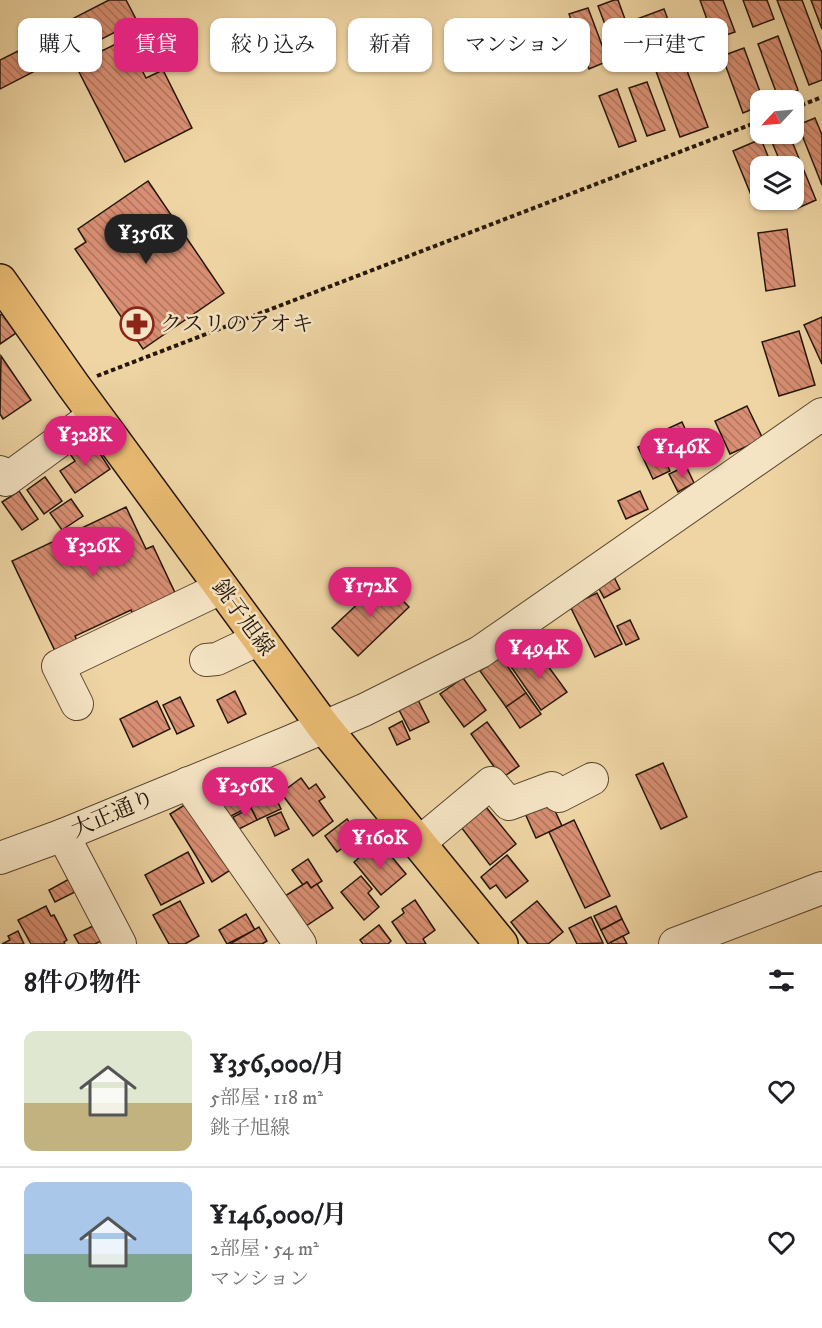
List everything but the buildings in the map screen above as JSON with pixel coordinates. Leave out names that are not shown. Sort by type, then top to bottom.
[{"type":"main road","name":"銚子旭線","points":[[0,281],[73,385],[324,727],[501,944]]},
{"type":"street","name":"大正通り","points":[[0,858],[63,835],[364,710],[480,652],[822,414]]},
{"type":"street","points":[[0,472],[6,480],[95,415]]},
{"type":"street","points":[[77,704],[58,666],[178,617],[221,588]]},
{"type":"street","points":[[206,660],[217,659],[259,639]]},
{"type":"street","points":[[419,843],[491,783],[509,804],[552,788],[559,796],[592,779]]},
{"type":"street","points":[[188,783],[300,944]]},
{"type":"street","points":[[63,835],[120,944]]},
{"type":"street","points":[[675,944],[822,888]]},
{"type":"path","points":[[804,104],[822,97]]},
{"type":"path","points":[[73,385],[750,125]]},
{"type":"place","name":"クスリのアオキ","points":[[137,324]]}]
